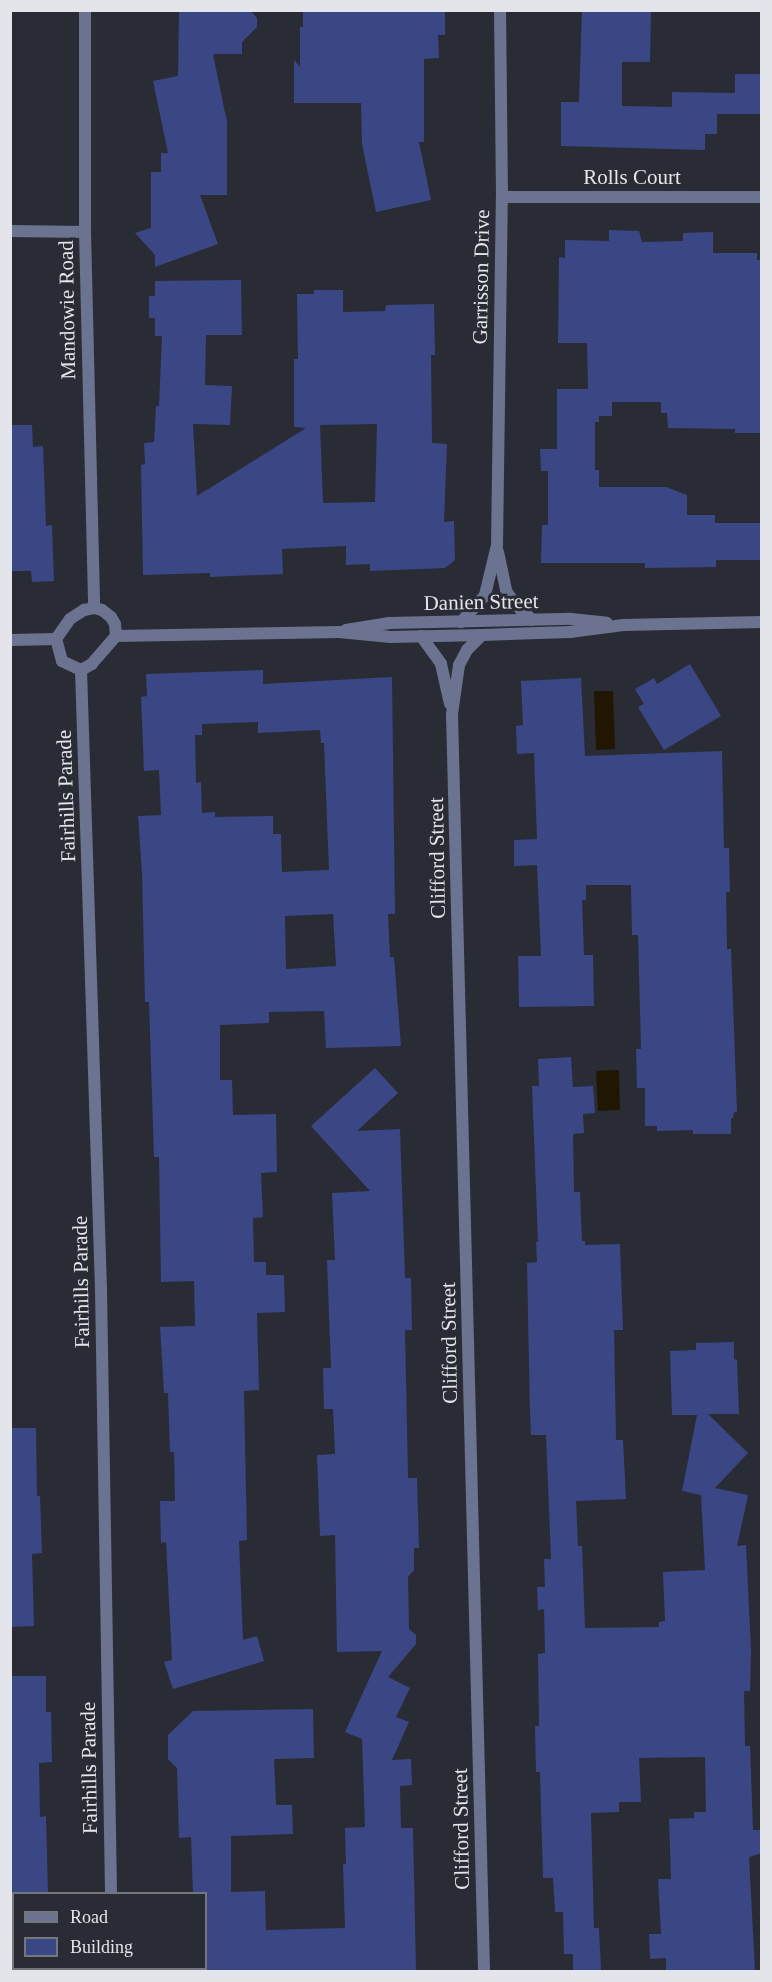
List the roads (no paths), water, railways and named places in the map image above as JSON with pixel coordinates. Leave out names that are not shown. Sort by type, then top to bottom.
[{"type":"street","name":"Mandowie Road","points":[[85,10],[85,232],[94,608]]},
{"type":"street","name":"Garrisson Drive","points":[[500,10],[502,196],[497,544],[506,591],[515,604],[532,620]]},
{"type":"street","name":"Rolls Court","points":[[502,196],[762,196]]},
{"type":"street","points":[[10,231],[85,232]]},
{"type":"street","name":"Garrisson Drive","points":[[461,622],[485,595],[497,544]]},
{"type":"street","points":[[94,608],[102,610],[116,624],[116,636],[92,664],[81,670],[62,661],[56,639],[70,619],[84,610],[94,608]]},
{"type":"street","name":"Danien Street","points":[[339,632],[370,624],[571,619],[624,625]]},
{"type":"street","name":"Danien Street","points":[[116,636],[339,632],[369,637],[482,635],[570,632],[624,625],[762,622]]},
{"type":"street","name":"Clifford Street","points":[[482,635],[467,651],[459,665],[452,714],[484,1971]]},
{"type":"street","name":"Clifford Street","points":[[421,636],[441,663],[452,714]]},
{"type":"street","points":[[10,640],[56,639]]},
{"type":"street","name":"Fairhills Parade","points":[[81,670],[101,1289],[111,1892]]}]
